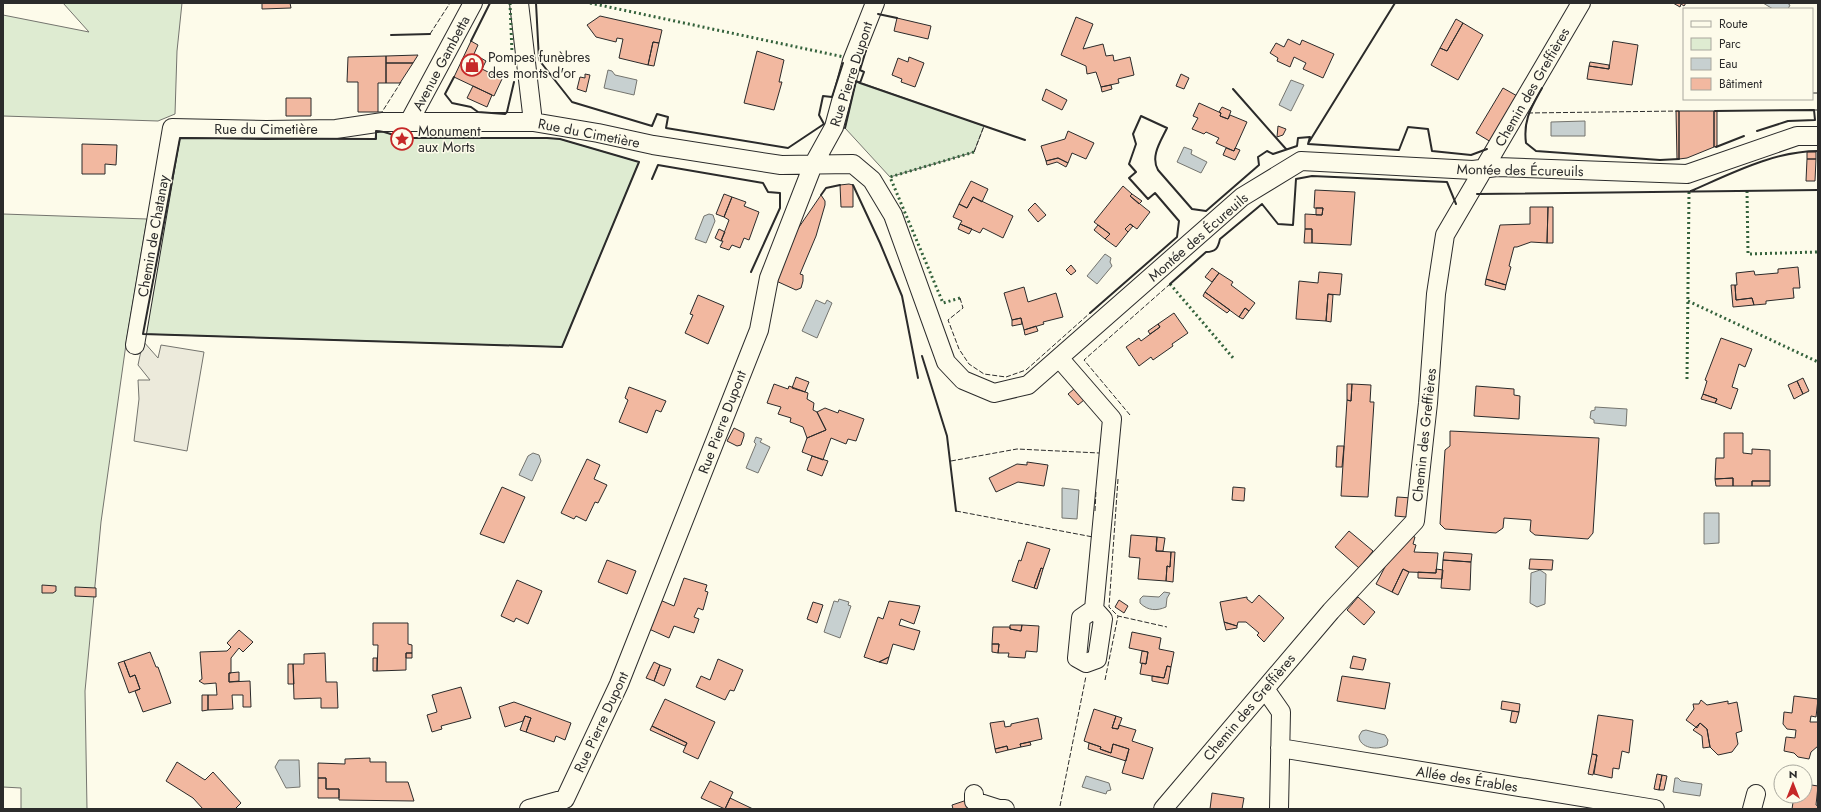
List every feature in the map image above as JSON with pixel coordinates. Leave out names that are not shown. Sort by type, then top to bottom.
[{"type":"street","name":"Avenue Gambetta","points":[[409,122],[472,3]]},
{"type":"street","points":[[519,3],[533,122]]},
{"type":"street","name":"Rue Pierre Dupont","points":[[529,809],[568,804],[620,684],[758,330],[769,278],[813,165],[834,127],[852,61],[875,3]]},
{"type":"street","name":"Chemin des Greffières","points":[[1163,809],[1331,611],[1415,521],[1428,403],[1436,294],[1445,235],[1581,3]]},
{"type":"street","name":"Rue du Cimetière","points":[[172,128],[266,130],[336,129],[372,123],[533,122],[598,133],[653,145],[781,165],[813,165]]},
{"type":"street","name":"Chemin de Chatanay","points":[[135,345],[172,128]]},
{"type":"street","name":"Montée des Écureuils","points":[[813,165],[854,164],[872,180],[892,215],[946,362],[964,380],[994,393],[1028,385],[1060,359],[1242,197],[1301,161],[1473,170],[1485,167],[1687,174],[1797,136],[1818,136]]},
{"type":"street","points":[[1060,359],[1112,419],[1094,609]]},
{"type":"street","points":[[1265,689],[1281,712],[1279,809]]},
{"type":"street","name":"Allée des Érables","points":[[1280,748],[1655,809]]},
{"type":"street","points":[[974,794],[974,800],[999,809],[1006,809]]},
{"type":"green space","points":[[63,3],[182,3],[177,51],[175,114],[158,121],[3,116],[3,15],[89,32]]},
{"type":"green space","points":[[856,81],[984,126],[974,152],[890,177],[845,128]]},
{"type":"green space","points":[[376,131],[404,138],[560,139],[639,162],[562,347],[143,334],[180,138],[375,139]]},
{"type":"green space","points":[[3,214],[147,219],[127,337],[101,522],[85,691],[87,809],[21,809],[21,788],[3,787]]},
{"type":"shaded area","points":[[143,341],[158,358],[161,345],[204,352],[187,451],[134,441],[139,399],[138,380],[150,380],[138,365]]},
{"type":"water","points":[[1763,3],[1787,3],[1790,5],[1788,8],[1771,8]]},
{"type":"water","points":[[608,70],[612,71],[615,75],[637,80],[634,95],[604,88]]},
{"type":"water","points":[[1291,80],[1304,85],[1291,111],[1279,105]]},
{"type":"water","points":[[1585,121],[1585,136],[1551,136],[1551,122]]},
{"type":"water","points":[[1184,147],[1192,150],[1191,154],[1207,162],[1201,173],[1177,162]]},
{"type":"water","points":[[709,214],[713,215],[715,221],[706,243],[695,239],[704,216]]},
{"type":"water","points":[[1105,254],[1111,258],[1110,262],[1112,266],[1097,284],[1087,276]]},
{"type":"water","points":[[816,300],[825,304],[827,300],[832,303],[817,338],[802,331]]},
{"type":"water","points":[[1595,407],[1627,409],[1626,426],[1594,423],[1594,420],[1590,418],[1591,411],[1595,410]]},
{"type":"water","points":[[756,437],[762,439],[760,442],[770,447],[758,473],[746,468],[756,444],[754,442]]},
{"type":"water","points":[[533,453],[539,455],[541,461],[532,481],[519,475],[528,456]]},
{"type":"water","points":[[1062,488],[1079,490],[1077,519],[1062,518]]},
{"type":"water","points":[[1704,513],[1719,513],[1719,543],[1704,544]]},
{"type":"water","points":[[1540,570],[1546,574],[1545,604],[1537,607],[1530,603],[1531,573]]},
{"type":"water","points":[[1164,592],[1170,593],[1167,598],[1166,607],[1153,610],[1146,608],[1140,603],[1140,599],[1143,596],[1159,597]]},
{"type":"water","points":[[839,599],[849,602],[848,605],[851,606],[840,638],[824,632],[834,601],[838,602]]},
{"type":"water","points":[[1366,730],[1385,735],[1388,740],[1387,745],[1379,748],[1365,746],[1360,740],[1359,736],[1362,731]]},
{"type":"water","points":[[279,760],[299,760],[300,787],[286,788],[275,767]]},
{"type":"water","points":[[1086,776],[1109,783],[1111,790],[1107,791],[1106,794],[1082,787]]},
{"type":"water","points":[[1675,778],[1678,778],[1681,781],[1702,784],[1700,796],[1673,792]]},
{"type":"building","points":[[262,3],[290,3],[291,8],[262,9]]},
{"type":"building","points":[[1673,3],[1686,3],[1684,6],[1681,4],[1680,7]]},
{"type":"building","points":[[600,16],[662,30],[659,43],[653,42],[648,65],[619,58],[623,39],[617,38],[616,42],[596,37],[587,25]]},
{"type":"building","points":[[1076,17],[1093,24],[1083,49],[1103,44],[1106,56],[1113,55],[1114,61],[1130,57],[1134,75],[1118,79],[1119,83],[1101,87],[1096,72],[1087,74],[1086,66],[1061,55]]},
{"type":"building","points":[[897,18],[931,26],[928,39],[894,31]]},
{"type":"building","points":[[1456,19],[1463,23],[1447,51],[1440,48]]},
{"type":"building","points":[[1463,23],[1483,35],[1458,80],[1431,65],[1440,48],[1447,51]]},
{"type":"building","points":[[1288,39],[1300,45],[1302,40],[1334,54],[1323,78],[1303,69],[1306,63],[1294,57],[1290,67],[1277,61],[1278,58],[1270,53],[1276,43],[1284,47]]},
{"type":"building","name":"Pompes funèbres des monts d'or","points":[[471,41],[478,45],[474,54],[486,61],[482,69],[502,79],[494,96],[454,77]]},
{"type":"building","points":[[1613,41],[1638,45],[1632,85],[1587,79],[1589,66],[1609,69]]},
{"type":"building","points":[[653,42],[659,43],[654,66],[648,65]]},
{"type":"building","points":[[757,51],[784,60],[779,82],[782,82],[774,110],[744,103]]},
{"type":"building","points":[[418,55],[413,63],[386,63],[386,56]]},
{"type":"building","points":[[386,56],[386,83],[378,83],[378,112],[358,112],[358,82],[347,82],[348,57]]},
{"type":"building","points":[[909,57],[924,63],[915,87],[901,82],[902,79],[892,75],[898,58],[908,62]]},
{"type":"building","points":[[1590,62],[1609,65],[1609,69],[1589,66]]},
{"type":"building","points":[[386,63],[413,63],[400,83],[386,83]]},
{"type":"building","points":[[585,74],[590,75],[586,92],[577,89],[580,77],[585,78]]},
{"type":"building","points":[[1181,74],[1189,78],[1184,89],[1176,86]]},
{"type":"building","points":[[1111,85],[1112,89],[1102,92],[1101,87]]},
{"type":"building","points":[[473,86],[492,95],[487,107],[467,98]]},
{"type":"building","points":[[1503,88],[1519,97],[1491,142],[1476,133]]},
{"type":"building","points":[[1046,89],[1067,100],[1062,110],[1042,100]]},
{"type":"building","points":[[286,98],[311,98],[311,116],[286,116]]},
{"type":"building","points":[[1199,103],[1221,113],[1220,116],[1228,119],[1230,115],[1247,122],[1234,151],[1216,143],[1219,138],[1206,132],[1204,134],[1192,129],[1198,118],[1193,116]]},
{"type":"building","points":[[1222,107],[1231,111],[1228,119],[1220,116],[1221,113],[1219,112]]},
{"type":"building","points":[[1676,111],[1679,111],[1679,159],[1677,159]]},
{"type":"building","points":[[1679,111],[1714,111],[1714,147],[1687,158],[1679,159]]},
{"type":"building","points":[[1714,111],[1717,111],[1717,146],[1714,147]]},
{"type":"building","points":[[1278,126],[1286,129],[1283,135],[1277,137]]},
{"type":"building","points":[[1068,131],[1094,143],[1086,159],[1072,153],[1068,163],[1058,158],[1046,161],[1041,146],[1065,139]]},
{"type":"building","points":[[82,144],[117,145],[116,165],[105,164],[105,174],[82,174]]},
{"type":"building","points":[[1226,148],[1234,151],[1235,148],[1240,150],[1235,160],[1223,155]]},
{"type":"building","points":[[1807,152],[1816,152],[1816,159],[1807,159]]},
{"type":"building","points":[[1058,158],[1068,163],[1066,167],[1057,162],[1047,165],[1046,161]]},
{"type":"building","points":[[1807,159],[1816,159],[1815,181],[1806,181]]},
{"type":"building","points":[[971,181],[988,189],[982,202],[973,197],[967,208],[959,204]]},
{"type":"building","points":[[840,185],[853,185],[853,207],[841,207]]},
{"type":"building","points":[[1123,186],[1132,194],[1130,196],[1150,212],[1137,229],[1130,224],[1125,229],[1128,232],[1116,247],[1105,239],[1110,234],[1094,222]]},
{"type":"building","points":[[1315,190],[1355,192],[1351,245],[1312,243],[1312,229],[1305,229],[1305,214],[1322,215],[1323,208],[1314,208]]},
{"type":"building","points":[[724,194],[732,197],[724,217],[716,214]]},
{"type":"building","points":[[1132,194],[1142,201],[1139,204],[1130,196]]},
{"type":"building","points":[[821,195],[825,201],[825,205],[816,236],[800,274],[803,275],[801,288],[796,290],[774,280],[797,230]]},
{"type":"building","points":[[732,197],[746,202],[744,206],[759,212],[749,240],[744,238],[740,248],[732,245],[729,250],[720,247],[729,220],[724,217]]},
{"type":"building","points":[[973,197],[1013,216],[1003,238],[983,228],[980,233],[960,224],[962,221],[953,217],[959,204],[967,208]]},
{"type":"building","points":[[1035,203],[1046,215],[1038,222],[1028,210]]},
{"type":"building","points":[[1530,207],[1548,207],[1547,243],[1531,242],[1514,247],[1506,285],[1486,279],[1500,225],[1530,224]]},
{"type":"building","points":[[1548,207],[1553,207],[1553,243],[1547,243]]},
{"type":"building","points":[[1316,208],[1323,208],[1322,215],[1316,215]]},
{"type":"building","points":[[960,224],[972,229],[969,234],[958,229]]},
{"type":"building","points":[[1130,224],[1133,226],[1128,232],[1125,229]]},
{"type":"building","points":[[1098,225],[1110,234],[1105,239],[1094,230]]},
{"type":"building","points":[[719,229],[725,232],[721,241],[715,238]]},
{"type":"building","points":[[1305,229],[1312,229],[1312,243],[1304,243]]},
{"type":"building","points":[[1071,265],[1076,271],[1071,275],[1066,270]]},
{"type":"building","points":[[1798,267],[1800,288],[1793,288],[1794,298],[1766,301],[1766,304],[1754,305],[1752,298],[1736,300],[1736,273],[1754,271],[1755,275],[1778,273],[1778,269]]},
{"type":"building","points":[[1212,268],[1219,273],[1212,282],[1205,277]]},
{"type":"building","points":[[1319,272],[1342,274],[1340,295],[1328,294],[1326,321],[1296,319],[1299,281],[1318,283]]},
{"type":"building","points":[[1219,273],[1233,282],[1231,285],[1255,303],[1249,311],[1245,308],[1239,317],[1205,292]]},
{"type":"building","points":[[1486,279],[1506,285],[1505,290],[1485,285]]},
{"type":"building","points":[[1731,285],[1735,285],[1736,300],[1752,298],[1754,305],[1733,307]]},
{"type":"building","points":[[1024,287],[1028,302],[1056,293],[1063,317],[1043,322],[1044,324],[1024,330],[1021,318],[1012,320],[1004,293]]},
{"type":"building","points":[[1205,292],[1230,310],[1227,313],[1203,296]]},
{"type":"building","points":[[1328,294],[1333,295],[1331,322],[1326,321]]},
{"type":"building","points":[[698,295],[724,306],[708,344],[685,333],[693,315],[690,314]]},
{"type":"building","points":[[1245,308],[1249,311],[1243,319],[1239,317]]},
{"type":"building","points":[[1174,313],[1188,333],[1153,360],[1151,357],[1139,366],[1126,347],[1139,338],[1141,341],[1160,327],[1158,324]]},
{"type":"building","points":[[1021,318],[1022,324],[1012,326],[1012,320]]},
{"type":"building","points":[[1158,324],[1160,327],[1150,334],[1148,331]]},
{"type":"building","points":[[1036,326],[1038,331],[1025,335],[1024,330]]},
{"type":"building","points":[[1721,338],[1752,349],[1745,367],[1739,364],[1732,387],[1738,389],[1731,409],[1715,403],[1717,399],[1703,394],[1707,381],[1705,380]]},
{"type":"building","points":[[796,377],[809,382],[805,392],[792,388]]},
{"type":"building","points":[[1803,378],[1809,391],[1803,394],[1797,381]]},
{"type":"building","points":[[1797,381],[1803,394],[1794,399],[1788,385]]},
{"type":"building","points":[[774,384],[788,389],[789,386],[808,393],[807,399],[814,403],[813,410],[817,412],[826,430],[807,438],[803,427],[790,422],[791,418],[778,414],[781,407],[767,403]]},
{"type":"building","points":[[1347,384],[1352,384],[1351,401],[1347,400]]},
{"type":"building","points":[[1352,384],[1371,385],[1370,402],[1374,402],[1368,497],[1341,496],[1347,400],[1351,401]]},
{"type":"building","points":[[1476,386],[1514,389],[1514,395],[1520,396],[1519,419],[1474,416]]},
{"type":"building","points":[[629,387],[666,401],[661,412],[656,410],[647,433],[619,422],[628,400],[625,398]]},
{"type":"building","points":[[1074,389],[1084,400],[1078,405],[1068,394]]},
{"type":"building","points":[[1703,394],[1717,399],[1715,403],[1701,399]]},
{"type":"building","points":[[825,408],[838,413],[839,410],[864,419],[856,441],[848,439],[846,444],[831,438],[823,460],[802,452],[807,438],[826,430],[817,412]]},
{"type":"building","points":[[734,428],[744,433],[741,445],[737,446],[727,441]]},
{"type":"building","points":[[1450,431],[1599,438],[1593,533],[1588,539],[1535,535],[1530,531],[1531,520],[1504,518],[1503,528],[1496,533],[1445,529],[1440,524],[1445,450],[1450,446]]},
{"type":"building","points":[[1724,433],[1743,433],[1743,453],[1752,454],[1752,449],[1770,450],[1770,481],[1752,481],[1752,486],[1733,486],[1733,478],[1715,479],[1716,458],[1724,458]]},
{"type":"building","points":[[1337,446],[1344,446],[1342,467],[1336,467]]},
{"type":"building","points":[[812,456],[828,461],[822,476],[807,470]]},
{"type":"building","points":[[587,459],[600,465],[594,479],[607,485],[598,503],[595,502],[586,521],[576,516],[574,519],[561,513]]},
{"type":"building","points":[[1027,462],[1048,465],[1044,486],[1018,482],[996,492],[989,478],[1017,464],[1027,465]]},
{"type":"building","points":[[1733,478],[1733,486],[1716,486],[1715,479]]},
{"type":"building","points":[[1752,481],[1770,481],[1770,486],[1752,486]]},
{"type":"building","points":[[502,487],[525,497],[504,543],[480,534]]},
{"type":"building","points":[[1233,487],[1245,488],[1244,501],[1232,500]]},
{"type":"building","points":[[1397,497],[1412,498],[1410,510],[1406,517],[1395,516]]},
{"type":"building","points":[[1349,531],[1373,551],[1359,568],[1335,547]]},
{"type":"building","points":[[1131,535],[1157,537],[1156,551],[1171,552],[1170,567],[1167,566],[1166,581],[1138,579],[1140,558],[1129,557]]},
{"type":"building","points":[[1408,535],[1415,537],[1413,544],[1416,545],[1414,552],[1438,553],[1436,573],[1409,572],[1403,569],[1392,592],[1376,584],[1386,565]]},
{"type":"building","points":[[1157,537],[1165,538],[1163,551],[1156,551]]},
{"type":"building","points":[[1027,542],[1050,549],[1034,588],[1012,581],[1019,560],[1021,561]]},
{"type":"building","points":[[1171,552],[1175,552],[1173,582],[1166,581],[1167,566],[1170,567]]},
{"type":"building","points":[[1444,552],[1472,554],[1471,562],[1443,560]]},
{"type":"building","points":[[1530,559],[1553,560],[1552,570],[1529,569]]},
{"type":"building","points":[[607,560],[636,571],[627,594],[598,582]]},
{"type":"building","points":[[1443,560],[1471,562],[1470,590],[1441,588]]},
{"type":"building","points":[[1041,568],[1043,569],[1037,589],[1034,588]]},
{"type":"building","points":[[1403,569],[1409,572],[1398,595],[1392,592]]},
{"type":"building","points":[[1436,569],[1443,570],[1442,579],[1418,578],[1418,572],[1436,573]]},
{"type":"building","points":[[684,578],[707,585],[705,591],[708,592],[703,610],[698,608],[694,617],[699,619],[694,633],[674,626],[669,638],[649,629],[660,600],[674,606]]},
{"type":"building","points":[[517,580],[542,591],[528,624],[516,618],[514,622],[501,616]]},
{"type":"building","points":[[42,585],[56,586],[56,591],[53,593],[42,593]]},
{"type":"building","points":[[75,587],[96,588],[96,597],[75,596]]},
{"type":"building","points":[[1259,595],[1284,618],[1264,642],[1257,635],[1259,633],[1246,622],[1238,622],[1237,626],[1224,622],[1220,602],[1247,597],[1247,599],[1252,603]]},
{"type":"building","points":[[1358,597],[1375,612],[1364,625],[1347,610]]},
{"type":"building","points":[[1119,600],[1128,606],[1124,613],[1115,607]]},
{"type":"building","points":[[889,601],[920,606],[914,624],[901,619],[899,625],[920,631],[914,650],[893,644],[889,657],[879,662],[864,657],[878,617],[883,619]]},
{"type":"building","points":[[813,602],[823,605],[817,623],[807,619]]},
{"type":"building","points":[[1224,622],[1237,626],[1237,628],[1226,630]]},
{"type":"building","points":[[373,623],[408,623],[408,644],[412,645],[412,653],[406,653],[406,670],[377,671],[378,645],[373,645]]},
{"type":"building","points":[[1010,625],[1022,625],[1021,631],[1010,629]]},
{"type":"building","points":[[1022,625],[1039,626],[1037,652],[1026,651],[1025,658],[1008,657],[1009,653],[998,653],[999,644],[992,644],[993,627],[1010,627],[1010,629],[1021,631]]},
{"type":"building","points":[[239,630],[253,642],[243,652],[239,648],[231,658],[231,673],[229,673],[229,682],[250,681],[251,707],[243,707],[243,695],[232,695],[233,709],[208,710],[208,695],[217,695],[216,683],[204,684],[199,681],[202,679],[200,652],[227,651],[231,647],[227,643]]},
{"type":"building","points":[[1132,632],[1161,638],[1159,649],[1174,652],[1171,667],[1167,666],[1164,678],[1140,674],[1142,663],[1146,664],[1148,652],[1129,648]]},
{"type":"building","points":[[992,644],[999,644],[998,653],[992,652]]},
{"type":"building","points":[[1142,651],[1148,652],[1146,664],[1140,663]]},
{"type":"building","points":[[150,652],[156,667],[158,667],[171,703],[143,712],[135,691],[140,689],[135,675],[130,677],[124,661]]},
{"type":"building","points":[[325,653],[326,682],[337,682],[338,708],[321,708],[321,698],[294,699],[293,664],[304,664],[304,654]]},
{"type":"building","points":[[406,653],[412,653],[412,658],[406,658]]},
{"type":"building","points":[[1353,656],[1366,659],[1363,670],[1350,668]]},
{"type":"building","points":[[889,657],[887,664],[879,662]]},
{"type":"building","points":[[373,658],[377,658],[377,671],[373,671]]},
{"type":"building","points":[[718,659],[743,670],[734,691],[730,690],[725,700],[696,687],[701,676],[710,680]]},
{"type":"building","points":[[124,661],[130,677],[135,675],[140,689],[129,693],[118,663]]},
{"type":"building","points":[[654,662],[660,665],[654,681],[646,678]]},
{"type":"building","points":[[288,664],[293,664],[294,684],[288,684]]},
{"type":"building","points":[[660,665],[671,669],[664,686],[654,681]]},
{"type":"building","points":[[1167,666],[1171,667],[1168,684],[1152,681],[1152,676],[1164,678]]},
{"type":"building","points":[[239,672],[239,681],[229,682],[229,673]]},
{"type":"building","points":[[1342,676],[1390,683],[1385,709],[1337,701]]},
{"type":"building","points":[[461,687],[471,718],[441,726],[442,729],[432,732],[427,715],[437,712],[432,695]]},
{"type":"building","points":[[202,695],[208,695],[208,710],[202,711]]},
{"type":"building","points":[[1794,696],[1818,699],[1816,717],[1811,716],[1810,722],[1818,722],[1818,746],[1811,752],[1809,759],[1798,757],[1794,753],[1784,751],[1786,737],[1795,738],[1796,730],[1787,729],[1783,724],[1784,712],[1792,713]]},
{"type":"building","points":[[665,699],[715,722],[698,759],[683,752],[687,743],[652,726]]},
{"type":"building","points":[[1701,700],[1707,705],[1728,701],[1728,704],[1737,702],[1742,731],[1736,733],[1738,744],[1732,752],[1718,755],[1710,747],[1707,729],[1700,723],[1697,728],[1686,720],[1694,709],[1693,704],[1699,704]]},
{"type":"building","points":[[1502,701],[1520,704],[1519,712],[1501,709]]},
{"type":"building","points":[[514,702],[571,723],[565,740],[556,736],[554,742],[526,732],[531,718],[525,716],[523,721],[505,727],[499,707]]},
{"type":"building","points":[[1094,709],[1116,716],[1112,728],[1118,729],[1119,725],[1136,730],[1132,741],[1153,748],[1143,779],[1122,773],[1129,749],[1113,744],[1111,753],[1100,749],[1101,747],[1084,741]]},
{"type":"building","points":[[1512,711],[1519,712],[1516,723],[1510,722]]},
{"type":"building","points":[[1598,715],[1633,720],[1629,753],[1622,751],[1619,769],[1613,768],[1612,778],[1594,774],[1597,755],[1592,754]]},
{"type":"building","points":[[525,716],[531,718],[526,732],[520,730]]},
{"type":"building","points":[[1116,716],[1122,718],[1118,729],[1112,728]]},
{"type":"building","points":[[1038,718],[1042,739],[1020,744],[1021,747],[1008,750],[1007,746],[995,749],[990,723],[1004,721],[1005,727],[1011,726],[1011,724]]},
{"type":"building","points":[[1700,723],[1707,729],[1710,747],[1703,748],[1702,736],[1693,730]]},
{"type":"building","points":[[652,726],[687,743],[685,746],[650,730]]},
{"type":"building","points":[[1030,742],[1031,745],[1021,747],[1020,744]]},
{"type":"building","points":[[1089,743],[1101,747],[1100,749],[1111,753],[1113,744],[1129,749],[1126,761],[1088,749]]},
{"type":"building","points":[[1007,746],[1008,750],[996,753],[995,749]]},
{"type":"building","points":[[1592,754],[1597,755],[1593,775],[1588,774]]},
{"type":"building","points":[[370,758],[370,762],[386,762],[386,782],[408,782],[414,801],[339,800],[339,789],[326,789],[326,778],[318,778],[318,763],[345,764],[345,759]]},
{"type":"building","points":[[177,762],[205,780],[213,772],[241,803],[235,809],[203,809],[193,798],[166,781]]},
{"type":"building","points":[[1657,774],[1662,775],[1659,790],[1654,789]]},
{"type":"building","points":[[1662,775],[1667,776],[1664,790],[1659,790]]},
{"type":"building","points":[[318,778],[326,778],[326,789],[339,789],[339,798],[318,798]]},
{"type":"building","points":[[710,781],[733,792],[725,809],[701,798]]},
{"type":"building","points":[[1813,785],[1818,786],[1816,805],[1818,806],[1818,809],[1792,809],[1793,804],[1813,804]]},
{"type":"building","points":[[1212,793],[1244,798],[1242,809],[1210,809]]},
{"type":"building","points":[[730,798],[753,809],[725,809]]},
{"type":"building","points":[[967,800],[970,809],[953,809],[952,805]]},
{"type":"hedge","points":[[510,3],[512,53]]},
{"type":"hedge","points":[[590,3],[844,57]]},
{"type":"hedge","points":[[960,298],[943,303],[890,177],[974,152]]},
{"type":"hedge","points":[[1747,191],[1748,254],[1818,252]]},
{"type":"hedge","points":[[1687,379],[1689,192]]},
{"type":"hedge","points":[[1170,284],[1234,359]]},
{"type":"hedge","points":[[1688,301],[1818,362]]},
{"type":"fence","points":[[430,34],[450,3]]},
{"type":"fence","points":[[378,112],[382,112],[401,82]]},
{"type":"fence","points":[[1813,93],[1818,93]]},
{"type":"fence","points":[[1528,113],[1679,111]]},
{"type":"fence","points":[[974,152],[984,126]]},
{"type":"fence","points":[[1130,415],[1084,360],[1170,284]]},
{"type":"fence","points":[[960,298],[963,308],[948,320],[959,349],[969,364],[984,374],[1006,377],[1026,370],[1090,313]]},
{"type":"fence","points":[[951,461],[1017,449],[1099,453]]},
{"type":"fence","points":[[1118,479],[1109,607],[1118,616],[1167,627]]},
{"type":"fence","points":[[1095,511],[1096,491]]},
{"type":"fence","points":[[956,511],[1093,537]]},
{"type":"fence","points":[[1105,680],[1118,616]]},
{"type":"fence","points":[[1060,806],[1086,676]]},
{"type":"wall","points":[[471,41],[490,3]]},
{"type":"wall","points":[[536,3],[539,60],[572,102],[652,126],[657,114],[668,117],[666,128],[788,148],[824,124],[819,115],[823,96],[832,97],[843,63]]},
{"type":"wall","points":[[1309,142],[1395,3]]},
{"type":"wall","points":[[878,14],[897,18]]},
{"type":"wall","points":[[391,35],[430,34]]},
{"type":"wall","points":[[845,128],[856,81],[860,83],[864,72],[860,70],[867,47]]},
{"type":"wall","points":[[454,77],[445,94],[452,103],[471,107],[478,112],[505,114],[507,112],[514,82]]},
{"type":"wall","points":[[860,83],[1025,140]]},
{"type":"wall","points":[[1542,88],[1531,108],[1525,135],[1526,143],[1536,151],[1660,160],[1679,159]]},
{"type":"wall","points":[[1233,89],[1286,149]]},
{"type":"wall","points":[[1715,111],[1814,110],[1815,120],[1788,121],[1757,131]]},
{"type":"wall","points":[[1090,313],[1177,237],[1179,221],[1155,193],[1148,199],[1129,178],[1136,172],[1129,164],[1136,144],[1133,134],[1141,116],[1167,128],[1157,149],[1155,159],[1158,170],[1192,209],[1206,211],[1259,165],[1258,157],[1267,151],[1273,154],[1297,146],[1298,138],[1310,137],[1308,144],[1399,150],[1408,127],[1428,129],[1432,151],[1471,155],[1487,149]]},
{"type":"wall","points":[[376,131],[404,138],[560,139],[639,162],[562,347],[143,334],[180,138],[376,139],[376,131]]},
{"type":"wall","points":[[1716,147],[1744,136]]},
{"type":"wall","points":[[1691,191],[1769,159],[1802,152],[1818,151]]},
{"type":"wall","points":[[652,179],[658,165],[763,183],[768,192],[780,193],[780,208],[751,272]]},
{"type":"wall","points":[[1170,284],[1206,252],[1216,249],[1220,239],[1262,204],[1278,224],[1293,225],[1296,179],[1312,176],[1447,182],[1456,204]]},
{"type":"wall","points":[[821,195],[826,188],[840,185]]},
{"type":"wall","points":[[853,185],[880,243],[902,296],[918,378]]},
{"type":"wall","points":[[1477,194],[1818,190]]},
{"type":"wall","points":[[922,356],[947,436],[956,511]]},
{"type":"place","name":"Pompes funèbres des monts d'or","points":[[472,65]]},
{"type":"place","name":"Monument aux Morts","points":[[402,139]]}]
